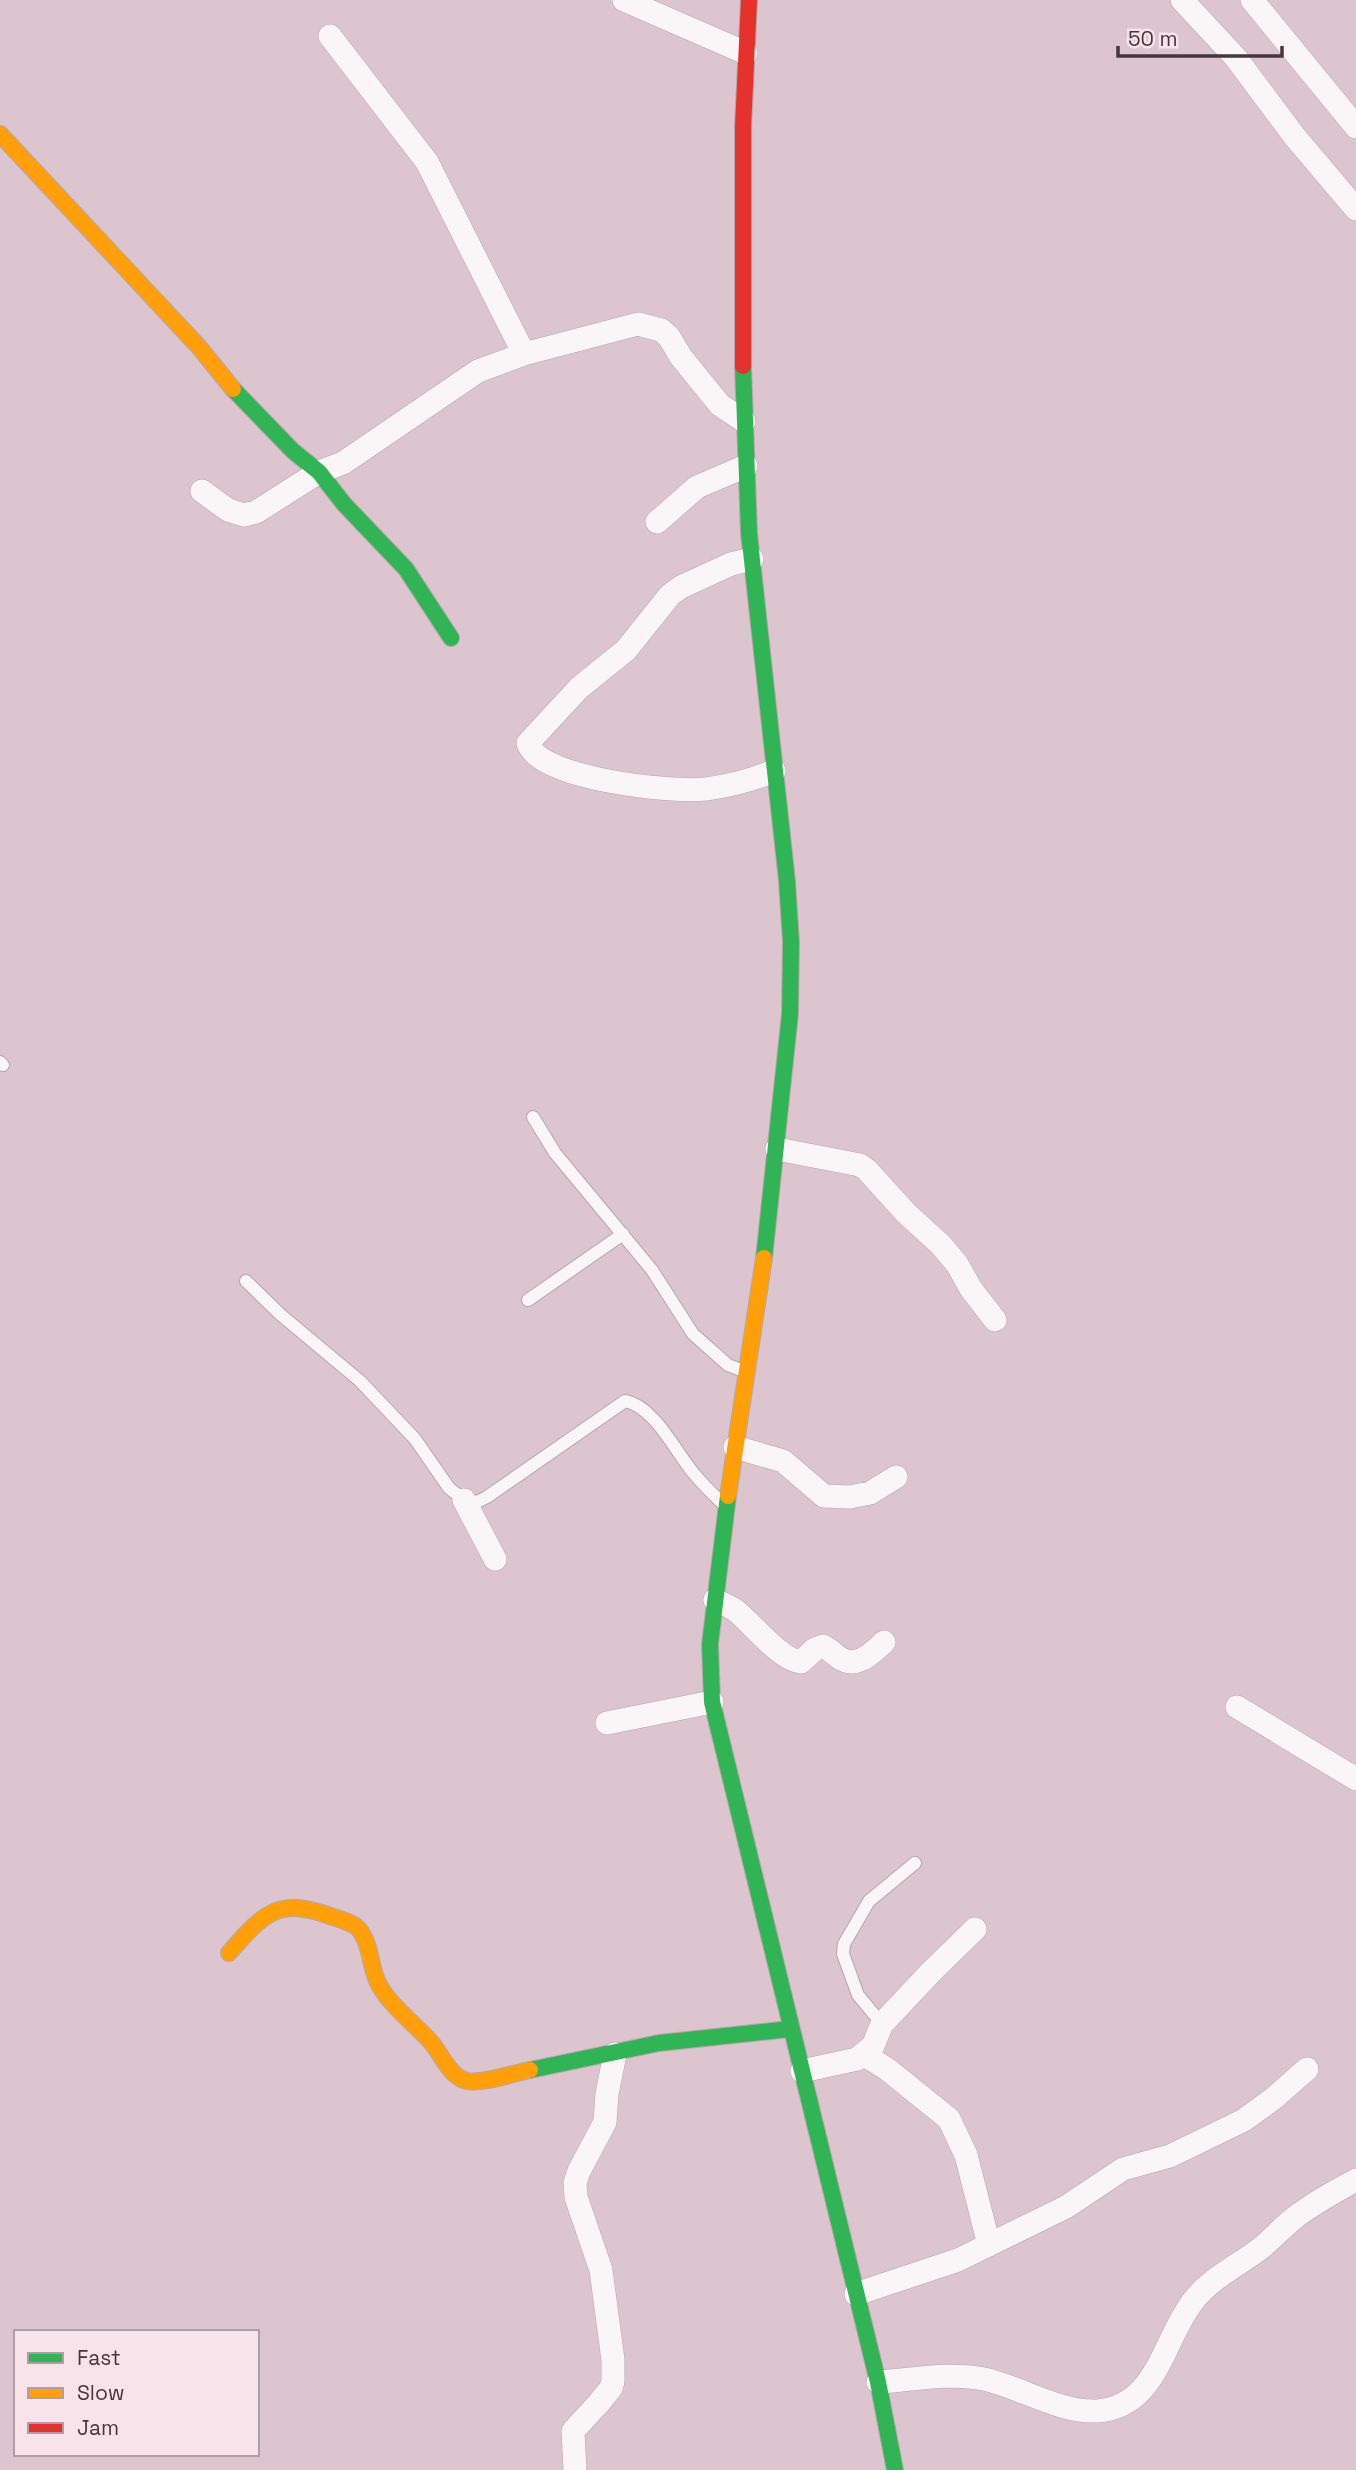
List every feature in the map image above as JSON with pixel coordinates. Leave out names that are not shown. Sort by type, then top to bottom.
[{"type":"street","points":[[624,0],[746,53]]},
{"type":"street","points":[[749,0],[742,243],[748,533],[788,881],[790,1014],[762,1278],[726,1506],[710,1644],[712,1702],[878,2382],[895,2470]]},
{"type":"street","points":[[1182,0],[1236,58],[1295,137],[1356,209]]},
{"type":"street","points":[[1252,0],[1356,127]]},
{"type":"street","points":[[330,36],[426,162],[524,354]]},
{"type":"street","points":[[0,134],[199,346],[247,403],[293,451],[319,472],[344,504],[405,569],[451,638]]},
{"type":"street","points":[[202,491],[228,510],[244,515],[256,512],[319,472],[344,463],[478,371],[524,354],[638,324],[655,328],[669,337],[719,405],[744,421]]},
{"type":"street","points":[[657,522],[697,487],[746,466]]},
{"type":"street","points":[[752,559],[731,564],[681,587],[670,595],[626,650],[579,688],[528,743],[531,752],[540,759],[601,782],[703,790],[750,781],[774,771]]},
{"type":"street","points":[[777,1149],[860,1165],[867,1170],[906,1213],[941,1245],[995,1320]]},
{"type":"street","points":[[735,1447],[783,1461],[824,1496],[850,1497],[870,1493],[896,1477]]},
{"type":"street","points":[[464,1500],[495,1559]]},
{"type":"street","points":[[715,1600],[733,1609],[796,1662],[801,1662],[815,1649],[823,1646],[840,1659],[856,1663],[867,1658],[884,1642]]},
{"type":"street","points":[[607,1723],[712,1702]]},
{"type":"street","points":[[1237,1707],[1356,1779]]},
{"type":"street","points":[[229,1953],[259,1919],[287,1907],[318,1911],[348,1922],[361,1931],[378,1983],[405,2017],[431,2042],[456,2076],[468,2081],[615,2054],[659,2043],[790,2029]]},
{"type":"street","points":[[802,2071],[857,2059],[873,2046],[882,2024],[930,1972],[975,1930]]},
{"type":"street","points":[[575,2470],[573,2431],[611,2388],[613,2381],[613,2360],[601,2270],[576,2197],[575,2183],[605,2122],[615,2054]]},
{"type":"street","points":[[863,2054],[887,2068],[950,2119],[966,2155],[989,2245]]},
{"type":"street","points":[[856,2294],[958,2260],[1066,2207],[1124,2169],[1170,2156],[1244,2120],[1307,2069]]},
{"type":"street","points":[[878,2382],[957,2377],[981,2379],[1078,2409],[1095,2411],[1126,2403],[1136,2395],[1160,2364],[1192,2302],[1208,2285],[1261,2248],[1293,2219],[1356,2180]]},
{"type":"lane","points":[[534,1118],[555,1153],[652,1270],[693,1334],[728,1365],[746,1372]]},
{"type":"lane","points":[[528,1300],[623,1234]]},
{"type":"lane","points":[[246,1281],[281,1315],[360,1381],[415,1439],[449,1488],[464,1500],[477,1502],[487,1497],[625,1401],[633,1402],[645,1411],[672,1442],[694,1475],[726,1506]]},
{"type":"lane","points":[[882,2024],[858,1995],[843,1954],[844,1944],[869,1901],[915,1863]]},
{"type":"traffic: fast","points":[[743,366],[749,533],[787,881],[791,942],[790,1014],[764,1258]]},
{"type":"traffic: fast","points":[[233,389],[293,451],[319,472],[344,504],[406,569],[451,638]]},
{"type":"traffic: fast","points":[[728,1496],[710,1644],[712,1702],[878,2382],[895,2470]]},
{"type":"traffic: fast","points":[[530,2070],[659,2043],[790,2029]]},
{"type":"traffic: slow","points":[[0,134],[199,347],[233,389]]},
{"type":"traffic: slow","points":[[728,1496],[764,1258]]},
{"type":"traffic: slow","points":[[229,1953],[252,1928],[274,1912],[298,1908],[344,1921],[359,1929],[369,1950],[375,1977],[383,1991],[431,2042],[456,2075],[474,2082],[530,2070]]},
{"type":"traffic: jam","points":[[743,366],[743,127],[749,0]]}]
